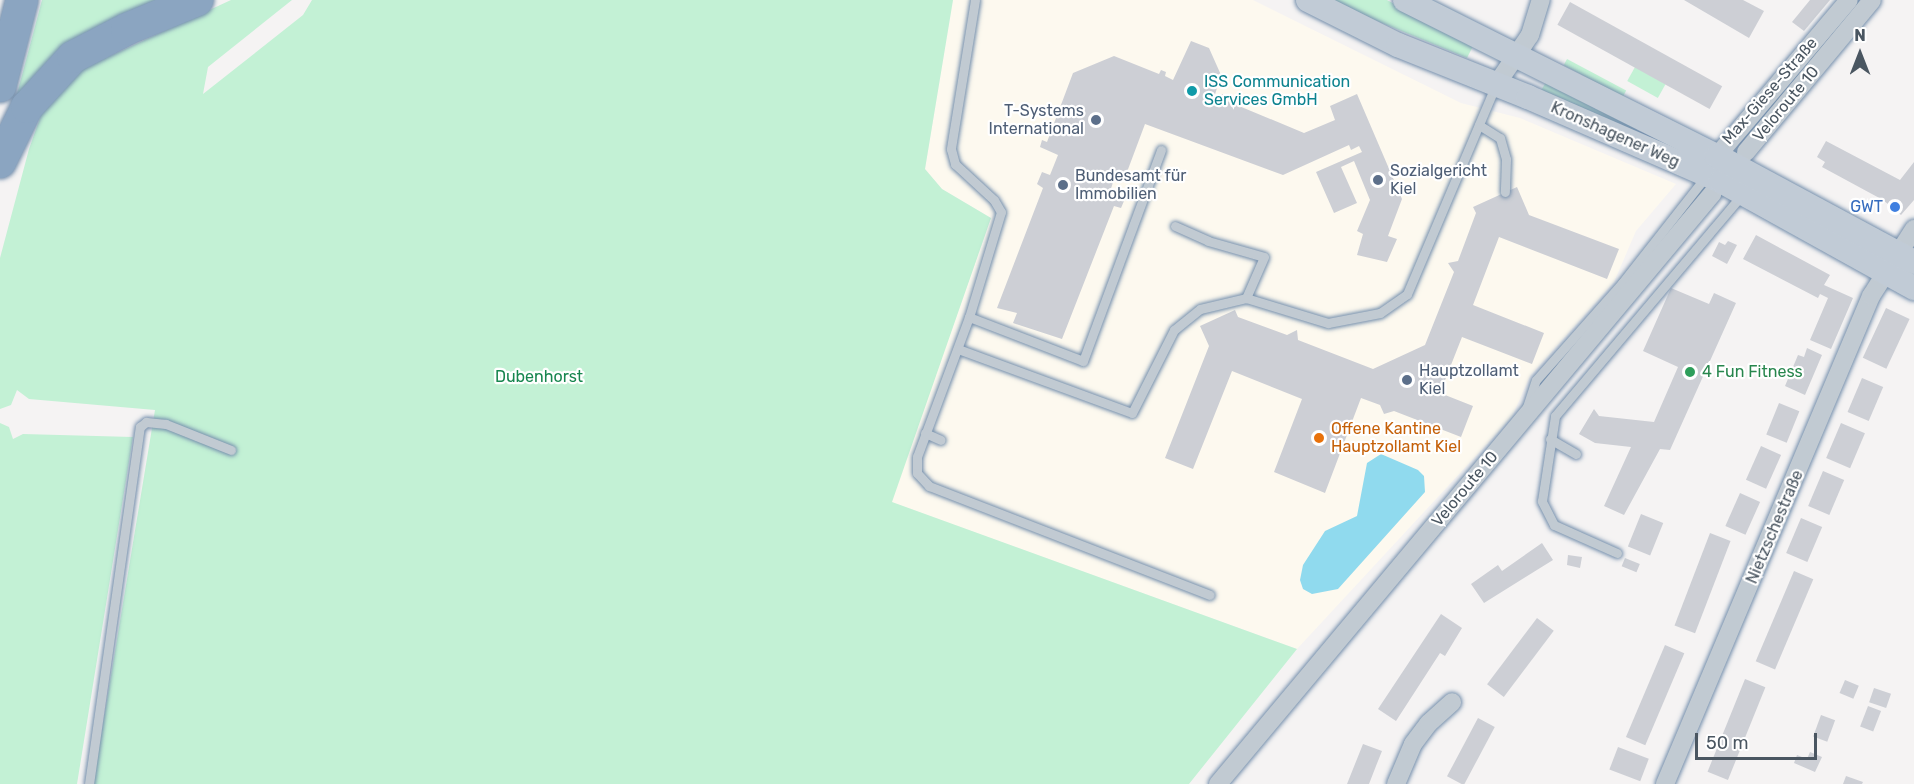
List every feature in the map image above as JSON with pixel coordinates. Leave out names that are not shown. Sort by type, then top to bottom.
[{"type":"highway","points":[[0,86],[22,0]]},
{"type":"highway","points":[[0,162],[27,107],[73,57],[127,29],[198,0]]},
{"type":"main road","name":"Kronshagener Weg","points":[[1308,0],[1398,45],[1712,175],[1899,261],[1914,288]]},
{"type":"main road","name":"Kronshagener Weg","points":[[1405,0],[1515,58],[1743,193],[1899,261]]},
{"type":"street","points":[[1496,85],[1530,35],[1541,0]]},
{"type":"street","name":"Max-Giese-Straße","points":[[1712,175],[1849,0]]},
{"type":"street","name":"Veloroute 10","points":[[1746,152],[1872,0]]},
{"type":"street","name":"Veloroute 10","points":[[1218,784],[1521,423],[1712,175]]},
{"type":"street","name":"Nietzschestraße","points":[[1665,784],[1871,296],[1899,261],[1914,229]]},
{"type":"street","points":[[1396,784],[1413,744],[1429,723],[1452,702]]},
{"type":"lane","points":[[975,0],[951,148],[955,164],[994,200],[1001,212],[969,317],[917,457],[917,473],[929,486],[1210,595]]},
{"type":"lane","points":[[958,349],[1132,413],[1174,330],[1200,309],[1246,298],[1328,322],[1380,313],[1407,294],[1496,85]]},
{"type":"lane","points":[[1479,125],[1500,138],[1506,159],[1505,192]]},
{"type":"lane","points":[[969,317],[1083,361],[1161,150]]},
{"type":"lane","points":[[1617,553],[1554,525],[1542,501],[1555,416],[1743,193]]},
{"type":"lane","points":[[1175,226],[1208,241],[1264,257],[1246,298]]},
{"type":"lane","points":[[89,784],[140,427],[146,422],[166,424],[231,450]]},
{"type":"lane","points":[[925,433],[942,440]]},
{"type":"lane","points":[[1550,439],[1576,454]]},
{"type":"shaded area","points":[[953,0],[1253,0],[1461,103],[1520,118],[1676,184],[1636,231],[1614,282],[1530,376],[1512,417],[1297,649],[891,502],[991,218],[942,189],[925,169]]},
{"type":"green space","points":[[42,0],[179,0],[13,109]]},
{"type":"green space","name":"Dubenhorst","points":[[231,0],[292,0],[208,67],[203,94],[303,15],[312,0],[953,0],[925,169],[942,189],[991,218],[892,502],[1297,649],[1189,784],[93,784],[155,410],[29,399],[17,390],[11,405],[0,409],[0,258],[29,149],[41,115],[62,88],[82,69]]},
{"type":"green space","points":[[1326,0],[1387,0],[1473,46],[1467,58]]},
{"type":"green space","points":[[1567,59],[1626,90],[1623,97],[1564,65]]},
{"type":"green space","points":[[1635,67],[1666,84],[1658,98],[1627,81]]},
{"type":"green space","points":[[1546,82],[1724,166],[1719,172],[1539,94]]},
{"type":"green space","points":[[0,423],[9,427],[13,439],[23,434],[133,437],[77,784],[0,784]]},
{"type":"water","points":[[1381,454],[1418,470],[1424,476],[1425,492],[1338,589],[1312,594],[1303,589],[1300,580],[1303,565],[1325,531],[1357,516],[1367,463]]},
{"type":"building","points":[[1684,0],[1743,0],[1764,11],[1749,38]]},
{"type":"building","points":[[1810,0],[1830,0],[1804,31],[1792,22]]},
{"type":"building","points":[[1570,2],[1722,86],[1710,109],[1557,25]]},
{"type":"building","points":[[1191,41],[1209,48],[1221,75],[1213,101],[1219,103],[1222,94],[1229,96],[1227,101],[1304,133],[1335,120],[1330,106],[1357,94],[1402,199],[1388,236],[1397,239],[1387,262],[1357,255],[1363,234],[1357,231],[1370,200],[1354,161],[1341,167],[1357,203],[1334,213],[1316,172],[1362,152],[1359,146],[1351,150],[1349,145],[1283,175],[1145,124],[1124,180],[1115,176],[1109,195],[1124,201],[1121,208],[1114,206],[1062,339],[1013,323],[1017,313],[997,308],[1043,188],[1037,184],[1042,172],[1050,175],[1058,155],[1040,147],[1042,140],[1047,142],[1073,73],[1114,56],[1159,74],[1161,70],[1166,72],[1165,76],[1173,80]]},
{"type":"building","points":[[1826,141],[1900,180],[1914,162],[1914,200],[1901,215],[1883,200],[1822,167],[1825,162],[1817,157]]},
{"type":"building","points":[[1517,187],[1529,215],[1619,249],[1607,279],[1499,237],[1473,305],[1544,333],[1532,364],[1462,337],[1440,393],[1473,406],[1461,437],[1394,411],[1384,414],[1380,405],[1361,398],[1325,493],[1274,472],[1302,399],[1232,371],[1193,469],[1165,458],[1209,346],[1200,326],[1235,310],[1238,317],[1287,335],[1297,330],[1298,340],[1373,369],[1425,345],[1454,272],[1448,263],[1458,261],[1476,213],[1473,207]]},
{"type":"building","points":[[1756,235],[1830,275],[1824,285],[1853,298],[1831,349],[1810,340],[1828,298],[1820,294],[1818,298],[1743,259]]},
{"type":"building","points":[[1728,241],[1737,245],[1727,264],[1712,256],[1719,242],[1725,245]]},
{"type":"building","name":"4 Fun Fitness","points":[[1671,288],[1709,304],[1714,293],[1736,303],[1670,450],[1660,449],[1624,515],[1604,506],[1631,447],[1595,443],[1579,434],[1594,409],[1599,416],[1654,422],[1678,367],[1643,351]]},
{"type":"building","points":[[1886,308],[1910,319],[1886,369],[1863,358]]},
{"type":"building","points":[[1807,348],[1822,355],[1805,395],[1785,386],[1798,355],[1804,357]]},
{"type":"building","points":[[1862,378],[1883,387],[1869,421],[1848,412]]},
{"type":"building","points":[[1779,403],[1799,411],[1787,443],[1766,435]]},
{"type":"building","points":[[1841,423],[1865,433],[1850,468],[1826,458]]},
{"type":"building","points":[[1761,446],[1781,455],[1766,489],[1746,480]]},
{"type":"building","points":[[1823,471],[1844,480],[1829,515],[1808,506]]},
{"type":"building","points":[[1740,493],[1760,502],[1745,535],[1725,526]]},
{"type":"building","points":[[1641,514],[1663,523],[1650,555],[1628,546]]},
{"type":"building","points":[[1801,518],[1822,527],[1807,562],[1786,553]]},
{"type":"building","points":[[1710,533],[1731,541],[1695,633],[1675,625]]},
{"type":"building","points":[[1542,543],[1553,560],[1484,603],[1471,584],[1498,565],[1502,571]]},
{"type":"building","points":[[1568,555],[1582,557],[1580,568],[1567,565]]},
{"type":"building","points":[[1625,558],[1640,564],[1636,572],[1622,566]]},
{"type":"building","points":[[1794,571],[1813,579],[1775,669],[1756,661]]},
{"type":"building","points":[[1441,614],[1462,628],[1445,656],[1440,653],[1396,721],[1378,709]]},
{"type":"building","points":[[1537,618],[1554,631],[1504,697],[1487,684]]},
{"type":"building","points":[[1665,645],[1684,653],[1645,745],[1626,737]]},
{"type":"building","points":[[1745,679],[1765,687],[1728,780],[1708,772]]},
{"type":"building","points":[[1845,680],[1859,686],[1853,699],[1840,693]]},
{"type":"building","points":[[1874,688],[1891,694],[1886,708],[1869,702]]},
{"type":"building","points":[[1868,706],[1881,711],[1873,732],[1860,727]]},
{"type":"building","points":[[1821,715],[1835,720],[1827,742],[1813,737]]},
{"type":"building","points":[[1478,718],[1495,727],[1464,784],[1447,776]]},
{"type":"building","points":[[1363,744],[1382,751],[1369,784],[1347,784]]},
{"type":"building","points":[[1618,747],[1649,759],[1640,781],[1609,769]]},
{"type":"building","points":[[1810,752],[1822,757],[1815,772],[1794,763],[1797,755],[1807,759]]},
{"type":"building","points":[[1846,776],[1863,782],[1862,784],[1843,784]]},
{"type":"place","name":"ISS Communication Services GmbH","points":[[1192,91]]},
{"type":"place","name":"T-Systems International","points":[[1096,120]]},
{"type":"place","name":"Sozialgericht Kiel","points":[[1378,180]]},
{"type":"place","name":"Bundesamt für Immobilien","points":[[1063,185]]},
{"type":"place","name":"GWT","points":[[1895,207]]},
{"type":"place","name":"4 Fun Fitness","points":[[1690,372]]},
{"type":"place","name":"Hauptzollamt Kiel","points":[[1407,380]]},
{"type":"place","name":"Offene Kantine Hauptzollamt Kiel","points":[[1319,438]]}]
